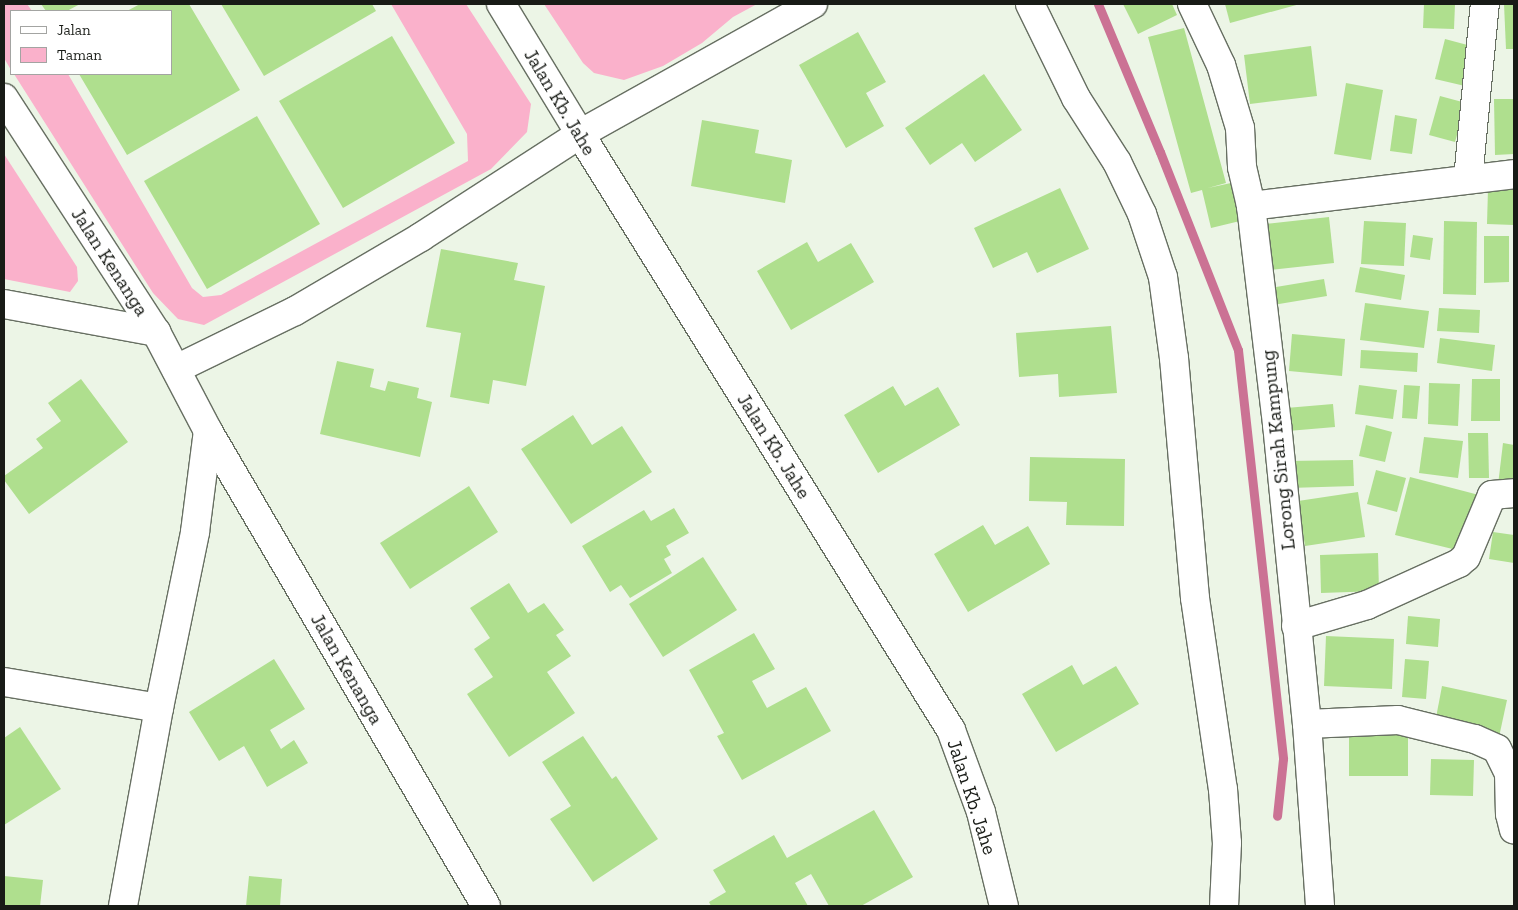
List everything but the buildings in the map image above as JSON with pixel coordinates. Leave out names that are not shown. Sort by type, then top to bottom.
[{"type":"street","name":"Jalan Kb. Jahe","points":[[501,4],[951,730],[980,812],[997,903]]},
{"type":"street","points":[[176,369],[295,311],[421,237],[580,134],[813,4]]},
{"type":"street","points":[[1030,4],[1076,98],[1117,162],[1142,214],[1163,277],[1174,358],[1195,598],[1222,789],[1227,843],[1224,906]]},
{"type":"street","name":"Lorong Sirah Kampung","points":[[1192,4],[1221,65],[1240,128],[1242,167],[1251,206],[1277,424],[1307,724],[1320,906]]},
{"type":"street","points":[[1468,179],[1485,4]]},
{"type":"street","name":"Jalan Kenanga","points":[[4,98],[156,332],[208,431],[486,906]]},
{"type":"street","points":[[1251,206],[1514,174]]},
{"type":"street","points":[[4,304],[156,332]]},
{"type":"street","points":[[123,906],[159,708],[195,532],[208,431]]},
{"type":"street","points":[[1296,626],[1367,605],[1459,562],[1466,557],[1492,495],[1500,492],[1514,493]]},
{"type":"street","points":[[4,682],[159,708]]},
{"type":"street","points":[[1307,724],[1398,720],[1475,739],[1497,749],[1509,774],[1510,814],[1514,830]]},
{"type":"green space","points":[[4,4],[27,4],[31,10],[10,10],[10,68],[4,58]]},
{"type":"green space","points":[[391,4],[466,4],[531,104],[527,132],[491,169],[204,325],[178,319],[153,293],[15,75],[69,75],[192,288],[203,297],[221,295],[468,161],[467,134]]},
{"type":"green space","points":[[544,4],[757,4],[733,17],[702,43],[663,66],[624,80],[594,73],[583,63]]},
{"type":"green space","points":[[4,154],[77,267],[78,281],[70,292],[4,279]]},
{"type":"waterway","points":[[1098,4],[1160,152],[1238,350],[1283,759],[1277,816]]}]
